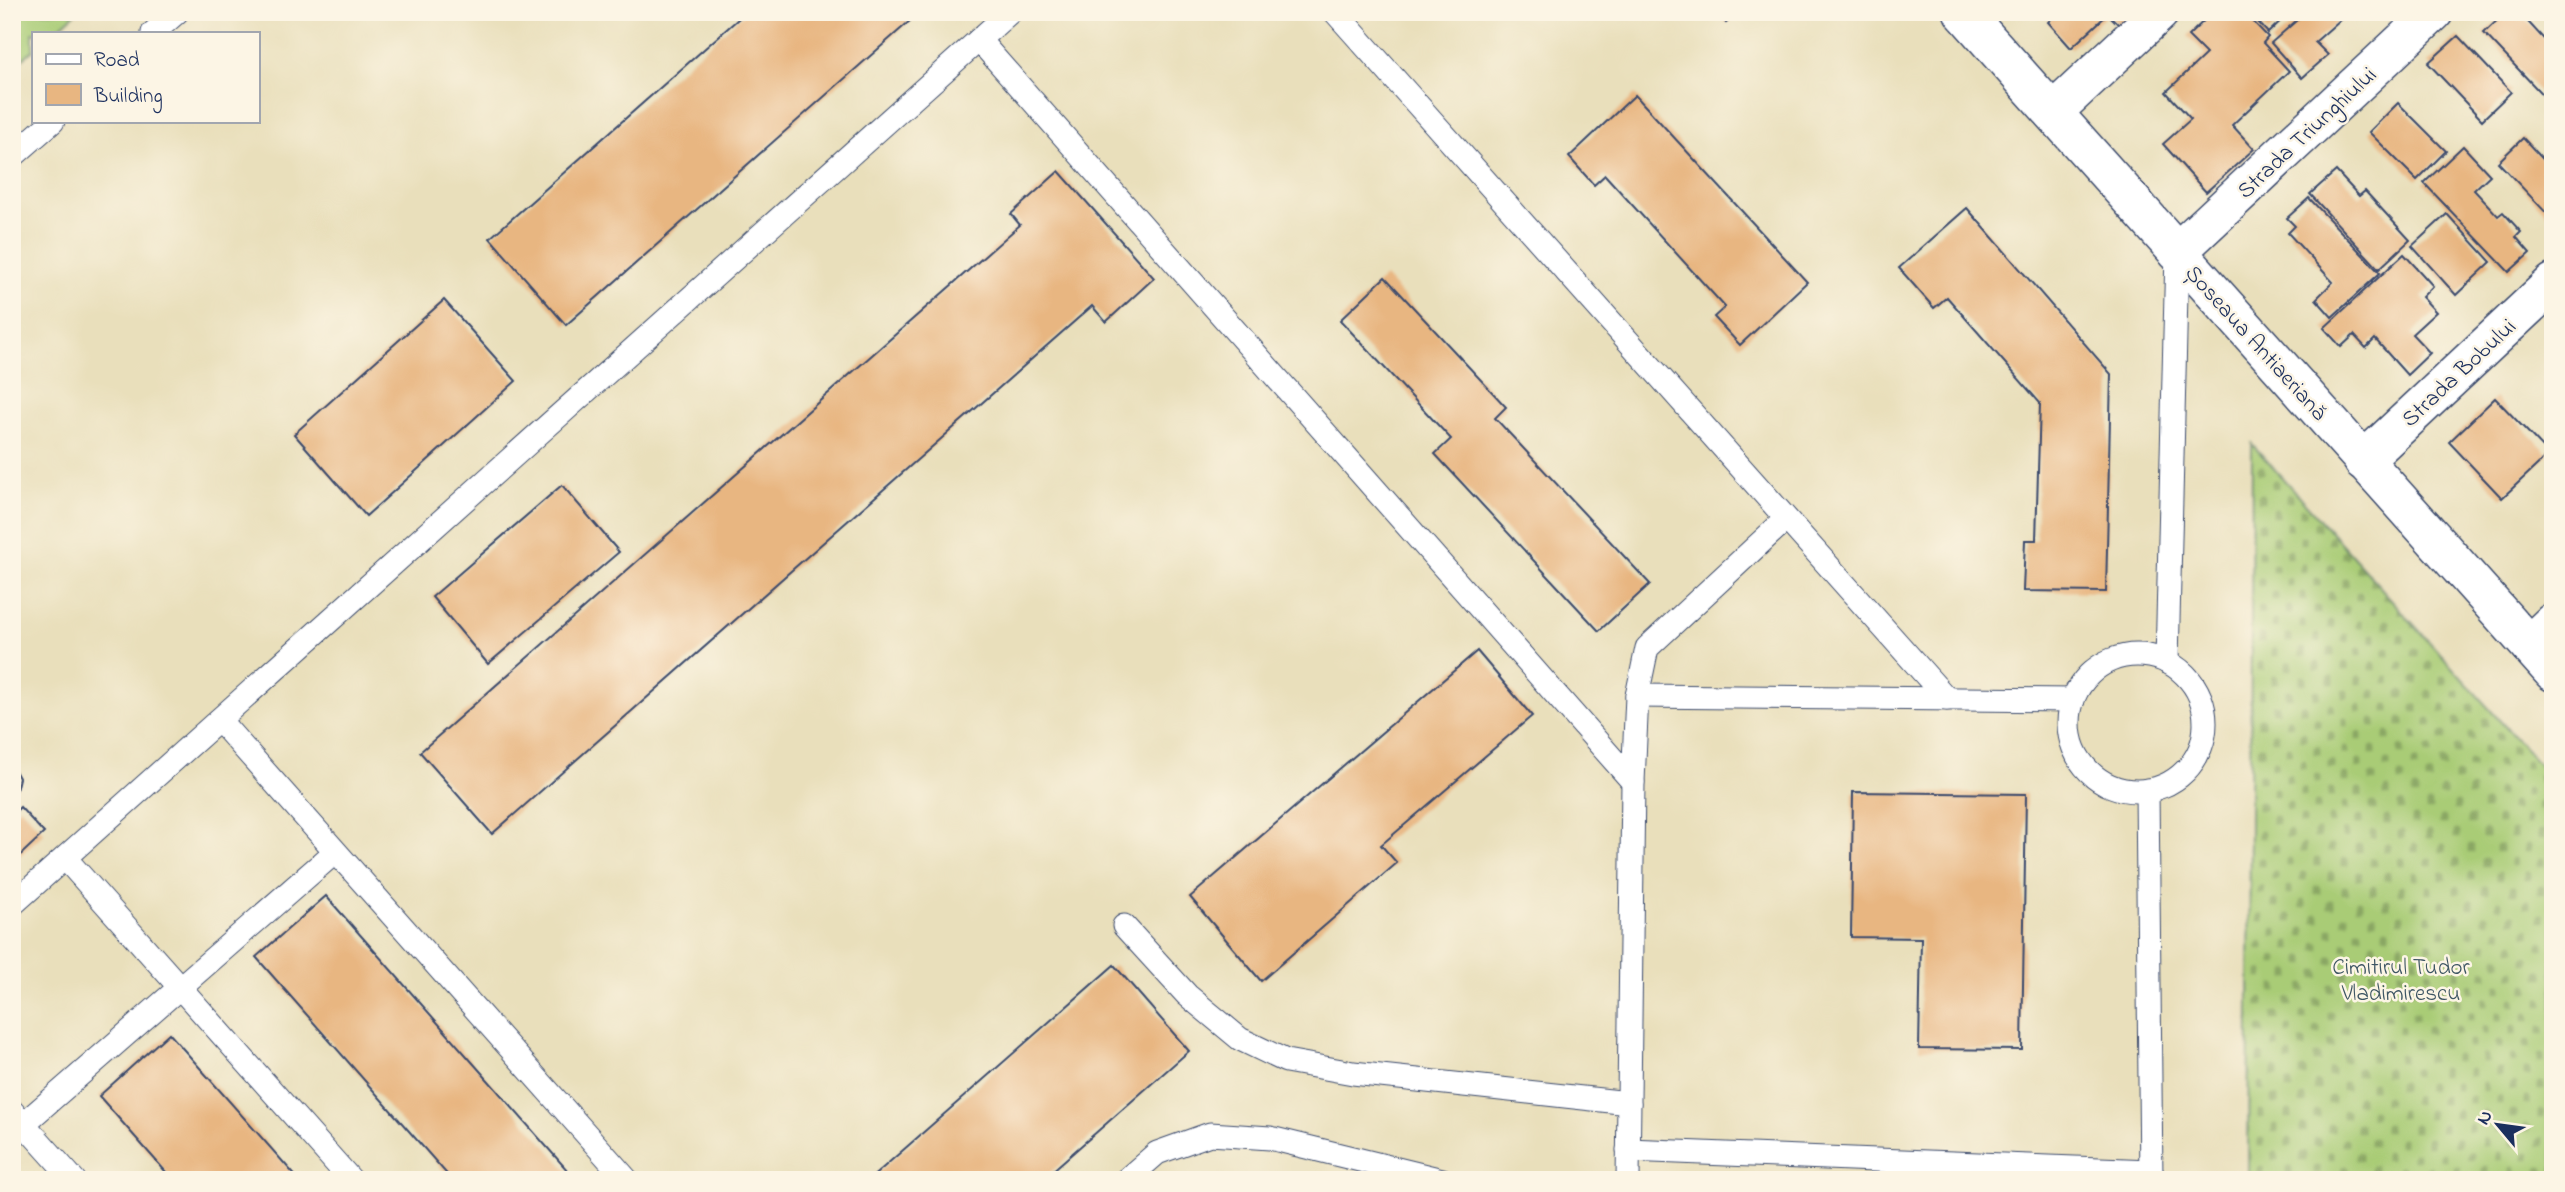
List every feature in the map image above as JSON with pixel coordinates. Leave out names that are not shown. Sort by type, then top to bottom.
[{"type":"main road","name":"Șoseaua Antiaeriană","points":[[1963,12],[2363,461],[2545,646]]},
{"type":"main road","points":[[2053,112],[2160,12]]},
{"type":"main road","name":"Strada Triunghiului","points":[[2177,252],[2434,12]]},
{"type":"main road","name":"Strada Bobului","points":[[2363,461],[2553,283]]},
{"type":"lane","points":[[154,32],[177,12]]},
{"type":"lane","points":[[12,905],[1010,12]]},
{"type":"lane","points":[[1335,12],[1947,699]]},
{"type":"lane","points":[[979,40],[1633,782]]},
{"type":"lane","points":[[12,157],[52,122]]},
{"type":"lane","points":[[2167,662],[2177,252]]},
{"type":"lane","points":[[1628,1180],[1633,782],[1637,696],[1647,648],[1786,519]]},
{"type":"lane","points":[[2133,655],[2155,657],[2167,662],[2191,681],[2202,701],[2206,723],[2202,744],[2192,764],[2176,780],[2132,792],[2110,786],[2091,774],[2076,756],[2069,734],[2069,711],[2073,700],[2092,671],[2112,660],[2133,655]]},
{"type":"lane","points":[[1637,696],[2073,700]]},
{"type":"lane","points":[[219,720],[627,1180]]},
{"type":"lane","points":[[1628,1150],[2151,1175],[2147,790]]},
{"type":"lane","points":[[74,1180],[16,1123],[180,988],[335,852]]},
{"type":"lane","points":[[65,858],[351,1180]]},
{"type":"lane","points":[[1124,926],[1187,995],[1240,1039],[1286,1061],[1353,1073],[1629,1103]]},
{"type":"lane","points":[[1126,1180],[1157,1153],[1210,1134],[1270,1138],[1442,1180]]},
{"type":"green space","points":[[12,12],[77,12],[54,32],[32,32],[32,51],[12,68]]},
{"type":"green space","name":"Cimitirul Tudor Vladimirescu","points":[[2252,444],[2553,780],[2553,1180],[2248,1180]]},
{"type":"building","points":[[746,12],[920,12],[566,325],[490,238]]},
{"type":"building","points":[[1717,12],[1739,12],[1726,23]]},
{"type":"building","points":[[2058,12],[2137,12],[2121,27],[2108,14],[2071,48],[2048,22]]},
{"type":"building","points":[[2213,12],[2244,12],[2268,37],[2263,43],[2289,71],[2232,125],[2254,149],[2206,192],[2163,144],[2191,119],[2166,92],[2206,54],[2188,36]]},
{"type":"building","points":[[2249,12],[2290,12],[2268,33]]},
{"type":"building","points":[[2306,12],[2349,12],[2315,42],[2328,55],[2302,78],[2271,43]]},
{"type":"building","points":[[2506,12],[2519,12],[2553,49],[2553,106],[2484,33]]},
{"type":"building","points":[[2458,36],[2511,92],[2482,120],[2428,63]]},
{"type":"building","points":[[1635,95],[1807,282],[1740,345],[1714,317],[1725,307],[1605,175],[1594,185],[1569,157]]},
{"type":"building","points":[[2398,103],[2446,151],[2417,180],[2369,132]]},
{"type":"building","points":[[2523,138],[2553,170],[2553,220],[2498,162]]},
{"type":"building","points":[[2463,146],[2490,175],[2474,190],[2498,216],[2503,212],[2521,232],[2516,237],[2530,253],[2509,272],[2424,183]]},
{"type":"building","points":[[1059,171],[1154,278],[1106,322],[1092,306],[492,834],[420,752],[1020,225],[1011,214]]},
{"type":"building","points":[[2336,171],[2359,196],[2365,191],[2410,240],[2379,269],[2310,194]]},
{"type":"building","points":[[2309,198],[2380,273],[2332,317],[2316,299],[2333,282],[2288,233],[2295,226],[2287,218]]},
{"type":"building","points":[[1967,208],[2111,374],[2106,592],[2023,591],[2025,540],[2036,540],[2040,403],[1947,297],[1934,308],[1899,268]]},
{"type":"building","points":[[2447,214],[2491,262],[2456,295],[2412,246]]},
{"type":"building","points":[[2404,254],[2433,286],[2422,297],[2436,312],[2412,334],[2430,353],[2407,375],[2375,339],[2366,348],[2354,335],[2341,347],[2324,328]]},
{"type":"building","points":[[1385,277],[1506,407],[1495,418],[1650,584],[1599,631],[1435,454],[1451,439],[1340,320]]},
{"type":"building","points":[[444,300],[516,381],[366,516],[294,434]]},
{"type":"building","points":[[2495,398],[2549,454],[2502,498],[2449,442]]},
{"type":"building","points":[[562,485],[619,552],[488,664],[432,597]]},
{"type":"building","points":[[1477,651],[1532,716],[1381,845],[1397,863],[1261,981],[1190,897]]},
{"type":"building","points":[[12,765],[19,778],[13,804],[12,804]]},
{"type":"building","points":[[1853,792],[2026,794],[2022,1050],[1919,1049],[1921,938],[1851,937]]},
{"type":"building","points":[[20,807],[44,833],[12,863],[12,815]]},
{"type":"building","points":[[326,896],[576,1180],[452,1180],[256,957]]},
{"type":"building","points":[[1114,965],[1189,1051],[1042,1180],[869,1180]]},
{"type":"building","points":[[169,1033],[299,1180],[173,1180],[99,1096]]}]
